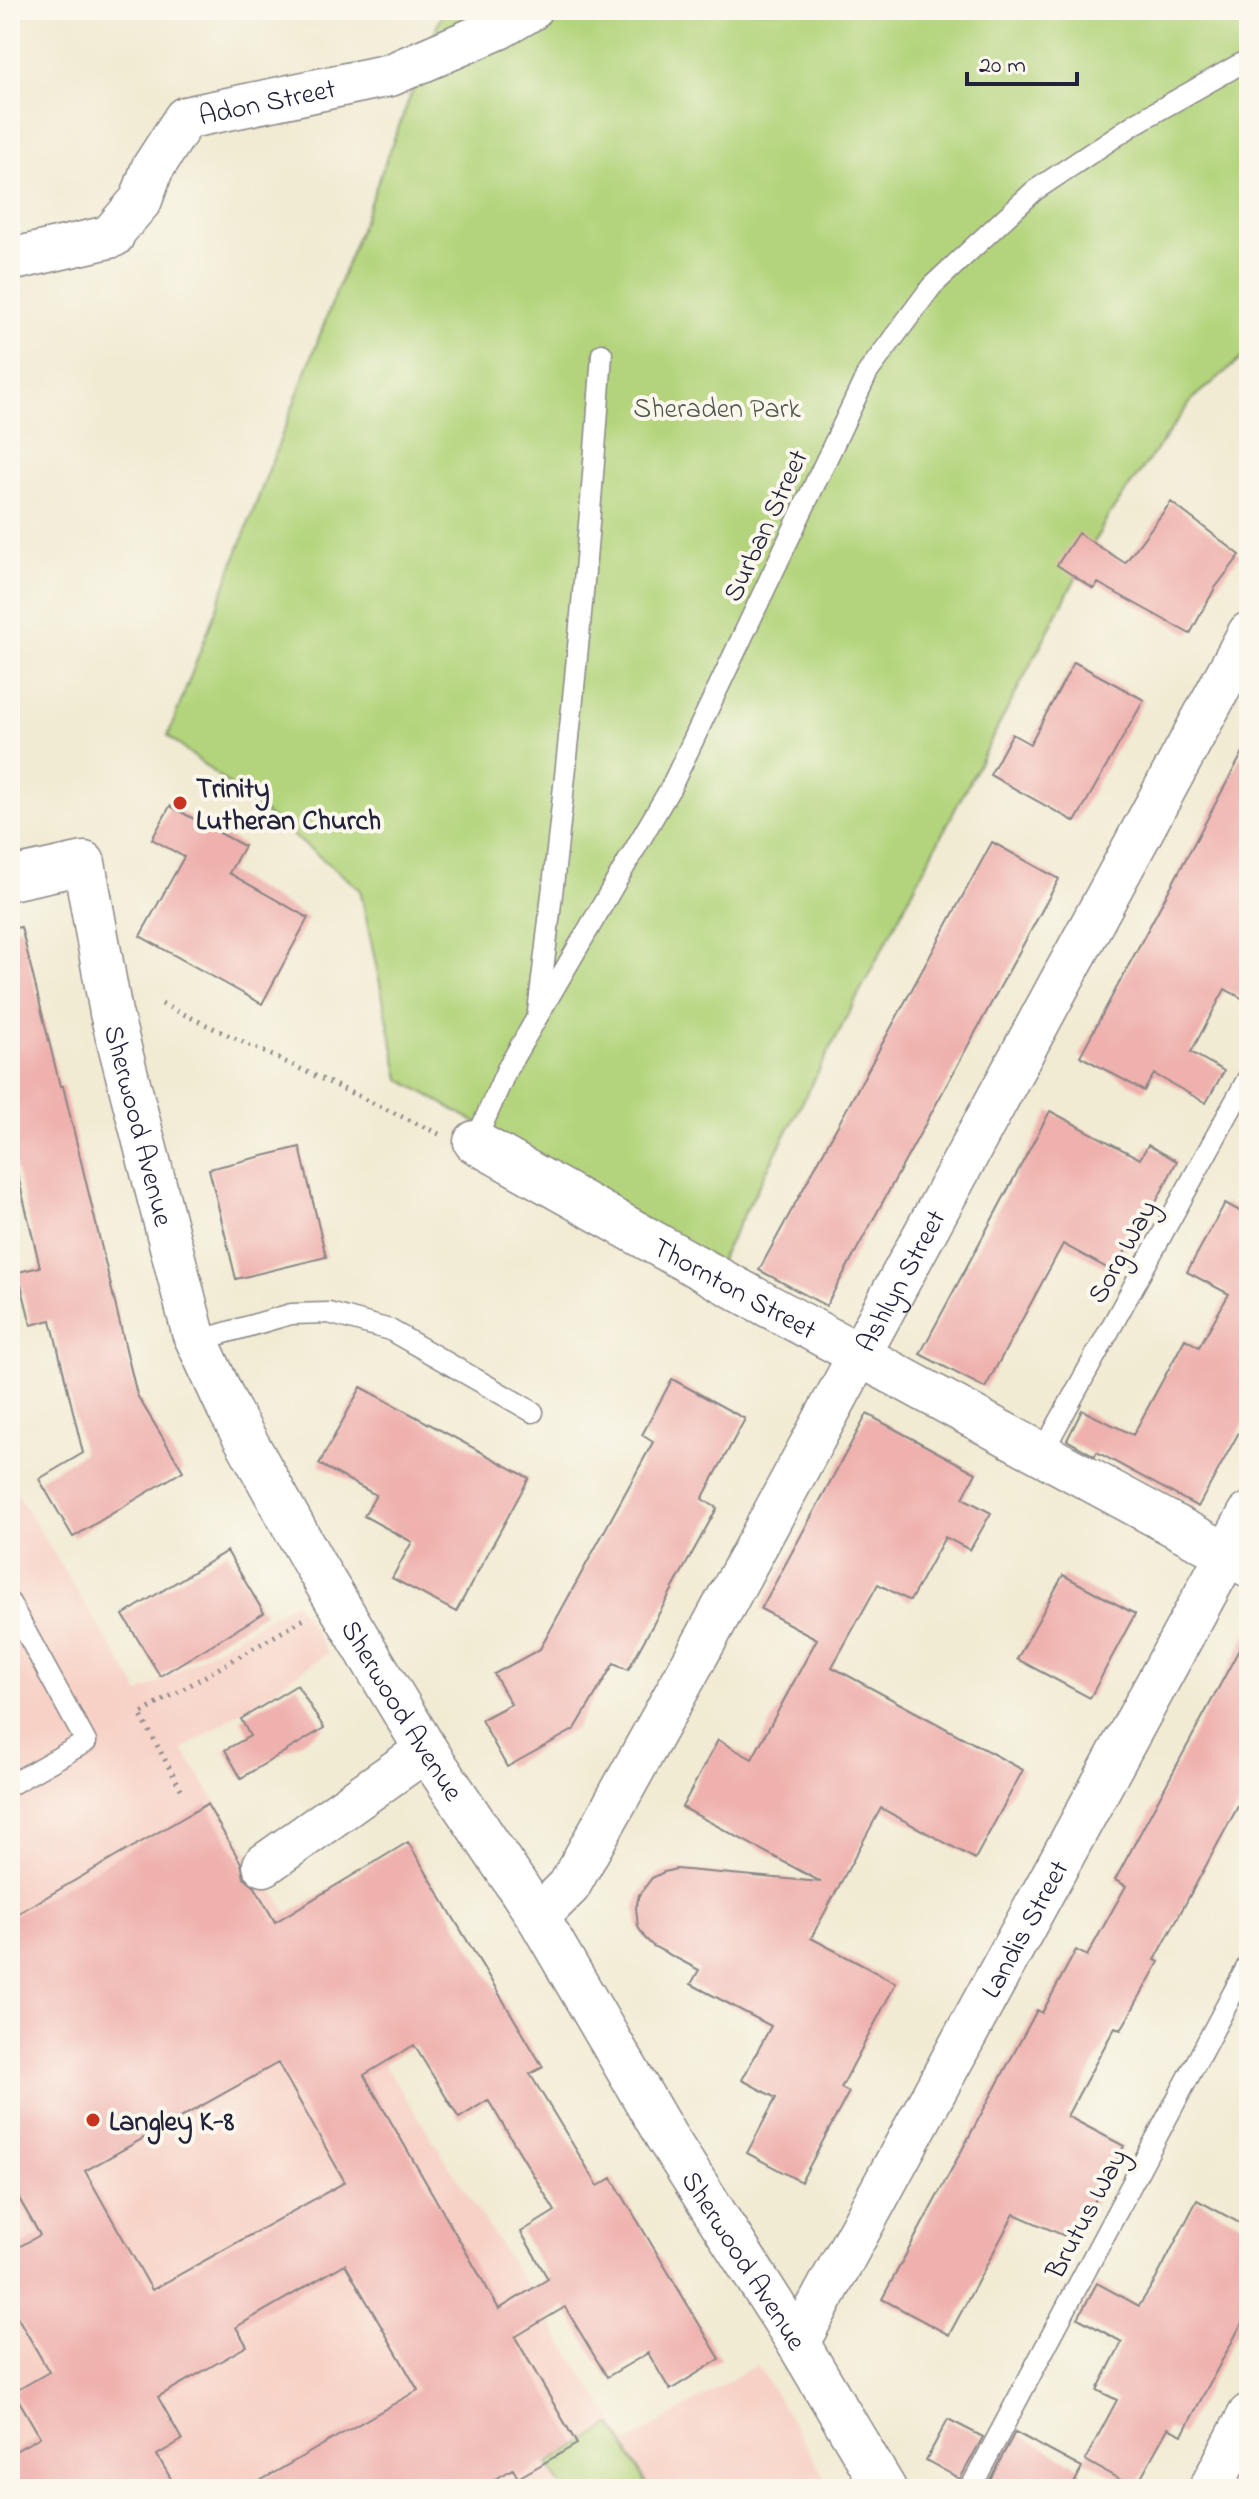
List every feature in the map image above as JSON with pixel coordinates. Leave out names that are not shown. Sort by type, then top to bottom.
[{"type":"street","name":"Adon Street","points":[[10,260],[113,236],[141,200],[152,169],[185,118],[390,75],[499,28],[530,10]]},
{"type":"street","name":"Ashlyn Street","points":[[538,1917],[569,1886],[1249,633]]},
{"type":"street","name":"Sherwood Avenue","points":[[10,879],[84,863],[111,1013],[197,1341],[228,1408],[336,1600],[426,1750],[538,1917],[667,2138],[798,2343],[885,2489]]},
{"type":"street","name":"Thornton Street","points":[[475,1142],[1238,1560]]},
{"type":"street","name":"Landis Street","points":[[798,2343],[1238,1560],[1249,1514]]},
{"type":"street","points":[[264,1865],[426,1750]]},
{"type":"street","points":[[1210,2489],[1249,2415]]},
{"type":"lane","name":"Surban Street","points":[[475,1142],[507,1069],[671,787],[868,372],[932,286],[1034,191],[1136,123],[1249,59]]},
{"type":"lane","points":[[537,1020],[569,756],[602,354]]},
{"type":"lane","name":"Sorg Way","points":[[1042,1453],[1249,1076]]},
{"type":"lane","points":[[197,1341],[291,1314],[329,1313],[390,1330],[533,1412]]},
{"type":"lane","points":[[10,1603],[86,1742],[10,1785]]},
{"type":"lane","name":"Brutus Way","points":[[970,2489],[1249,1963]]},
{"type":"path","points":[[162,1004],[432,1132],[475,1142]]},
{"type":"path","points":[[181,1789],[140,1714],[336,1600]]},
{"type":"shaded area","points":[[10,1483],[140,1693],[295,1602],[328,1653],[183,1750],[627,2443],[757,2364],[825,2477],[828,2489],[10,2489]]},
{"type":"green space","name":"Sheraden Park","points":[[443,10],[1249,10],[1249,352],[1193,399],[1107,518],[719,1262],[400,1079],[360,889],[168,736]]},
{"type":"green space","points":[[612,2425],[650,2489],[563,2489],[548,2463]]},
{"type":"building","points":[[1171,502],[1240,555],[1215,588],[1190,634],[1098,583],[1094,589],[1057,565],[1078,533],[1125,563]]},
{"type":"building","points":[[1074,662],[1144,700],[1075,822],[990,775],[1012,734],[1030,744]]},
{"type":"building","points":[[1249,741],[1249,1002],[1225,989],[1191,1052],[1224,1071],[1206,1103],[1154,1074],[1144,1091],[1080,1056]]},
{"type":"building","points":[[170,806],[244,846],[229,873],[308,918],[262,1004],[140,936],[184,857],[152,839]]},
{"type":"building","points":[[992,842],[1059,879],[826,1306],[759,1270]]},
{"type":"building","points":[[21,927],[60,1086],[63,1086],[137,1395],[183,1471],[73,1537],[39,1479],[83,1453],[51,1320],[31,1325],[18,1272],[40,1267],[15,1164],[10,1165],[10,929]]},
{"type":"building","points":[[1050,1111],[1140,1159],[1148,1145],[1177,1161],[1143,1228],[1139,1226],[1114,1272],[1063,1244],[985,1388],[920,1354]]},
{"type":"building","points":[[300,1147],[326,1257],[236,1279],[209,1169]]},
{"type":"building","points":[[1225,1203],[1249,1216],[1249,1414],[1198,1507],[1097,1452],[1095,1456],[1067,1440],[1082,1410],[1133,1435],[1185,1339],[1199,1347],[1229,1294],[1187,1272]]},
{"type":"building","points":[[672,1379],[745,1419],[702,1499],[717,1508],[628,1670],[614,1663],[575,1729],[507,1767],[481,1720],[511,1704],[494,1674],[540,1649],[653,1442],[642,1435]]},
{"type":"building","points":[[361,1387],[529,1478],[456,1612],[392,1578],[412,1542],[364,1516],[376,1495],[319,1464]]},
{"type":"building","points":[[867,1414],[976,1473],[963,1498],[991,1513],[970,1550],[945,1537],[910,1601],[878,1584],[832,1667],[1023,1770],[975,1859],[881,1808],[811,1938],[896,1983],[841,2088],[849,2092],[801,2182],[747,2153],[776,2098],[742,2080],[771,2026],[691,1984],[699,1970],[653,1946],[638,1927],[636,1908],[639,1895],[652,1878],[676,1869],[821,1882],[682,1807],[718,1740],[752,1759],[817,1639],[761,1609]]},
{"type":"building","points":[[227,1551],[264,1613],[160,1676],[123,1615]]},
{"type":"building","points":[[1063,1575],[1135,1614],[1090,1698],[1017,1659]]},
{"type":"building","points":[[1249,1631],[1249,1786],[1155,1960],[1159,1962],[1121,2030],[1115,2027],[1067,2116],[1124,2146],[1074,2240],[1014,2214],[949,2335],[882,2299],[1037,2010],[1042,2013],[1076,1950],[1087,1956],[1126,1886],[1115,1880]]},
{"type":"building","points":[[297,1685],[324,1728],[241,1778],[225,1750],[250,1736],[241,1719]]},
{"type":"building","name":"Langley K-8","points":[[207,1804],[241,1863],[244,1878],[255,1887],[275,1922],[408,1842],[543,2067],[530,2074],[598,2186],[612,2178],[720,2359],[670,2390],[648,2353],[607,2377],[565,2307],[515,2337],[577,2444],[518,2478],[513,2469],[478,2489],[246,2489],[418,2390],[345,2264],[236,2327],[247,2346],[158,2397],[182,2440],[157,2455],[177,2489],[18,2489],[10,2475],[10,2454],[40,2437],[14,2392],[49,2372],[10,2304],[10,2252],[40,2235],[10,2183],[10,1918]],"holes":[[[414,2045],[459,2118],[488,2100],[555,2211],[521,2232],[548,2279],[499,2309],[364,2075]],[[278,2063],[345,2182],[152,2290],[85,2171]]]},
{"type":"building","points":[[1197,2200],[1249,2228],[1249,2310],[1182,2435],[1168,2428],[1135,2488],[1085,2460],[1117,2400],[1097,2390],[1122,2342],[1078,2318],[1097,2283],[1139,2306]]},
{"type":"building","points":[[948,2419],[983,2437],[960,2479],[926,2460]]},
{"type":"building","points":[[1015,2432],[1082,2468],[1071,2489],[985,2489]]},
{"type":"place","name":"Trinity Lutheran Church","points":[[180,803]]},
{"type":"place","name":"Langley K-8","points":[[93,2120]]}]
